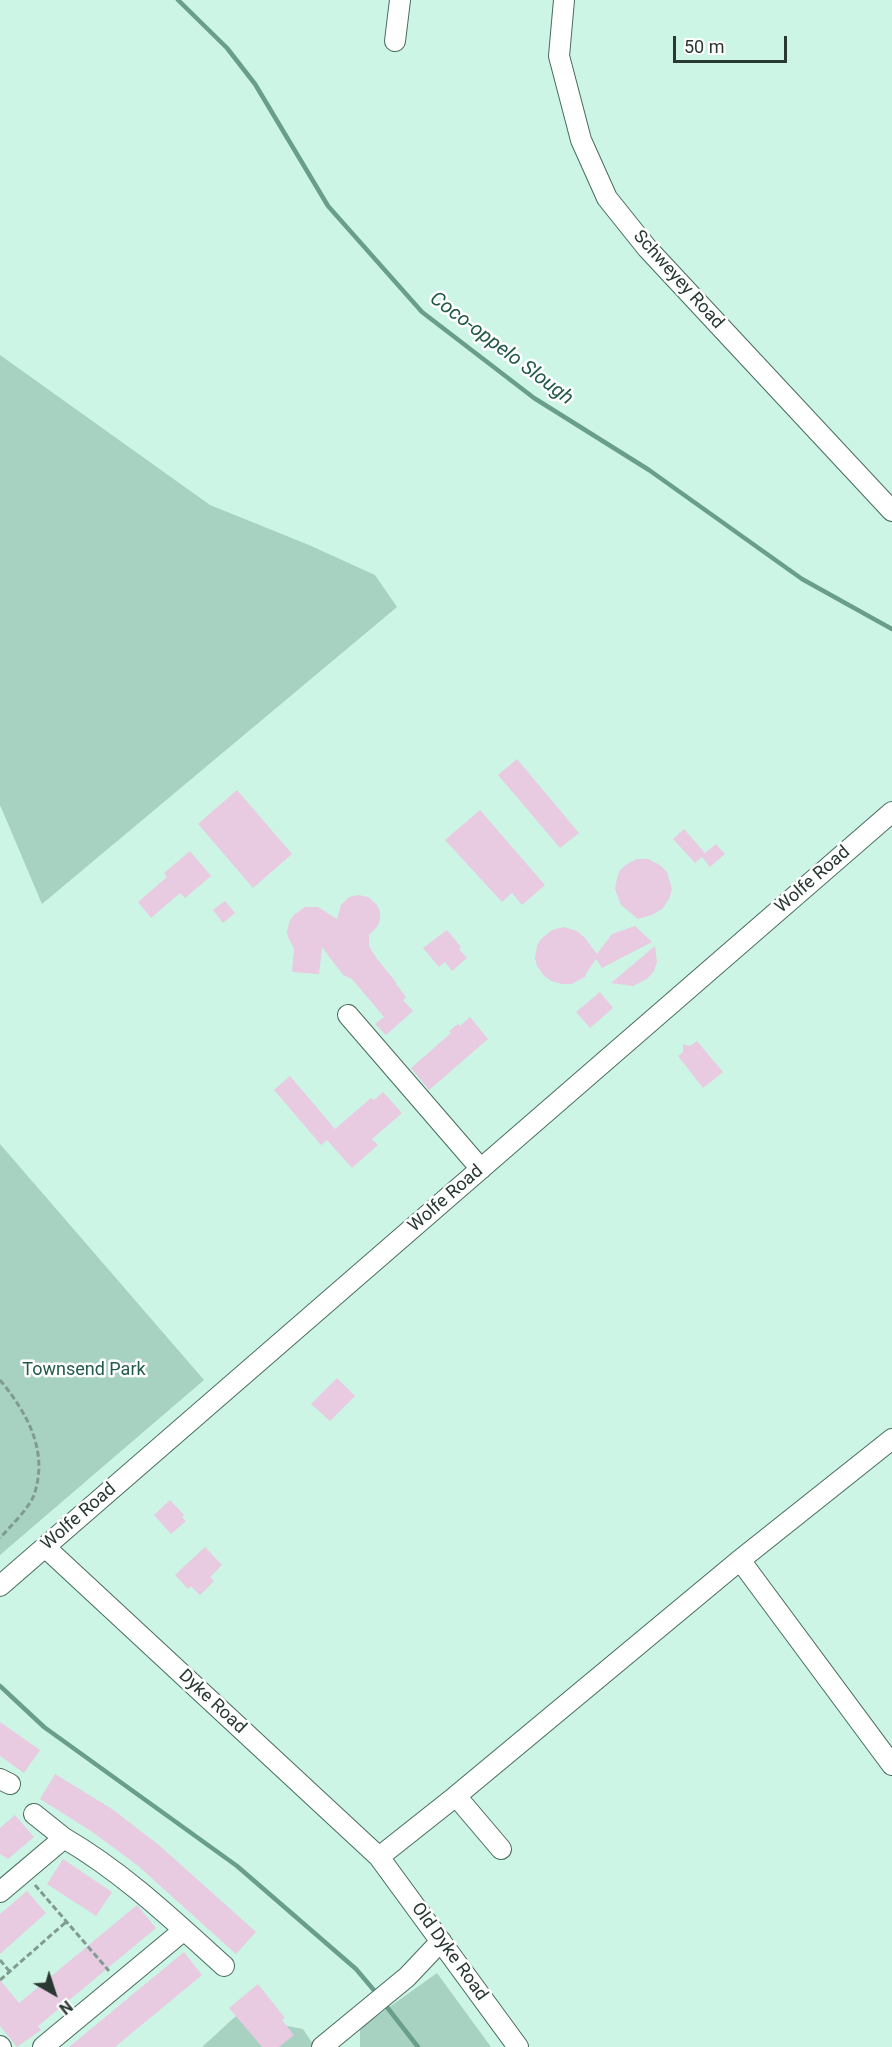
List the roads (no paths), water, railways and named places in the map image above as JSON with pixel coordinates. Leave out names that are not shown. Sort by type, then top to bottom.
[{"type":"street","points":[[395,41],[400,0]]},
{"type":"street","name":"Schweyey Road","points":[[564,0],[560,56],[581,140],[607,198],[647,249],[892,512]]},
{"type":"street","name":"Wolfe Road","points":[[0,1586],[892,812]]},
{"type":"street","points":[[348,1015],[481,1169]]},
{"type":"street","points":[[379,1857],[456,1796],[740,1560],[892,1439]]},
{"type":"street","name":"Dyke Road","points":[[45,1547],[379,1857]]},
{"type":"street","points":[[740,1560],[892,1765]]},
{"type":"street","points":[[456,1796],[501,1849]]},
{"type":"street","points":[[34,1814],[152,1900],[224,1966]]},
{"type":"street","points":[[0,1892],[64,1838]]},
{"type":"street","name":"Old Dyke Road","points":[[379,1857],[518,2047]]},
{"type":"street","points":[[43,2047],[184,1930]]},
{"type":"street","points":[[322,2047],[407,1977],[441,1941]]},
{"type":"waterway","name":"Coco-oppelo Slough","points":[[178,0],[227,48],[255,84],[328,206],[422,312],[534,398],[649,470],[802,579],[892,629]]},
{"type":"waterway","points":[[0,1686],[44,1727],[237,1866],[356,1969],[378,1995]]},
{"type":"waterway","points":[[383,2002],[418,2047]]},
{"type":"park label","name":"Townsend Park","points":[[84,1370]]}]
